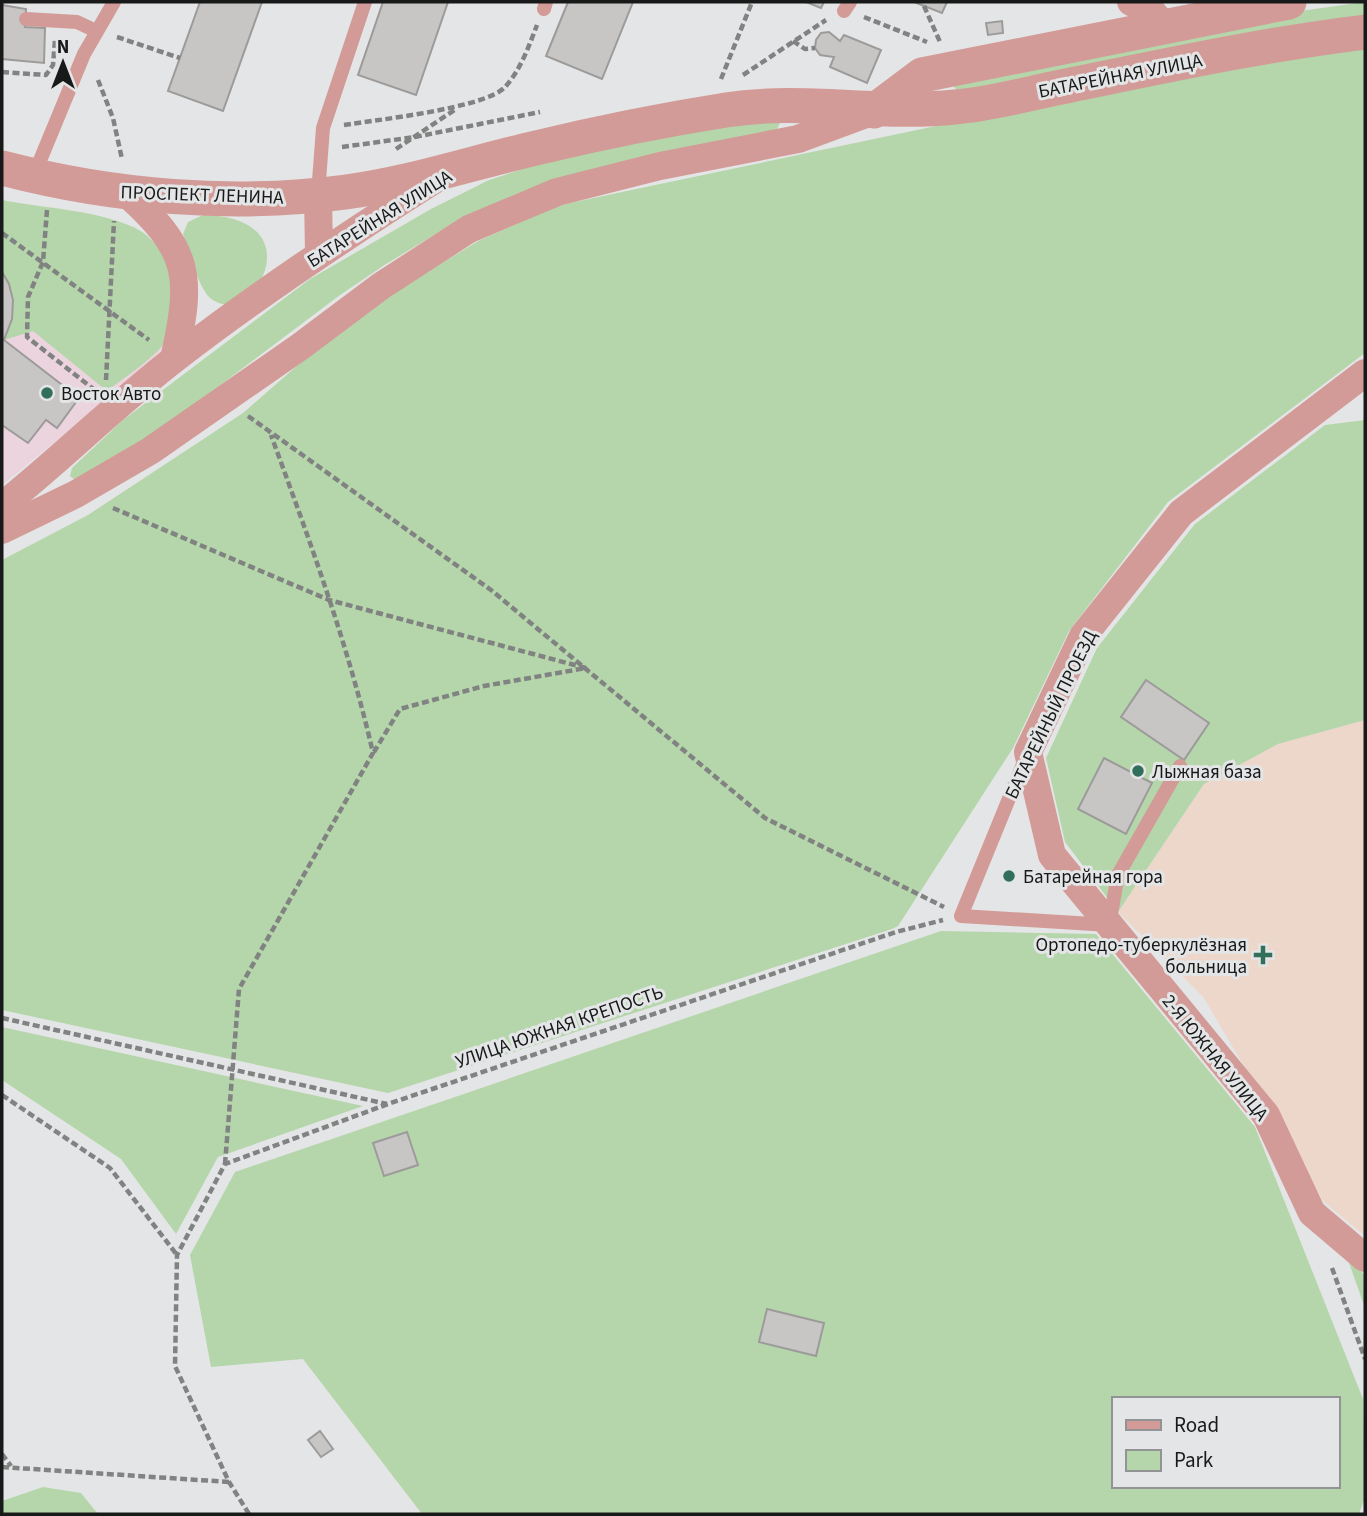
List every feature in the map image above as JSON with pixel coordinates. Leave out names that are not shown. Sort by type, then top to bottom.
[{"type":"street","name":"БАТАРЕЙНАЯ УЛИЦА","points":[[2,530],[76,494],[150,451],[301,346],[381,286],[469,229],[558,192],[660,166],[798,138],[874,111],[922,75],[1149,9],[1289,2]]},
{"type":"street","name":"БАТАРЕЙНАЯ УЛИЦА","points":[[2,506],[174,359],[319,253],[444,174],[536,148],[731,109],[785,104],[874,111],[957,107],[1213,56],[1365,32]]},
{"type":"street","name":"ПРОСПЕКТ ЛЕНИНА","points":[[18,172],[120,187],[240,199],[318,195],[444,174]]},
{"type":"street","points":[[120,187],[159,222],[175,244],[181,263],[184,291],[182,325],[174,359]]},
{"type":"street","points":[[318,195],[319,253]]},
{"type":"street","name":"БАТАРЕЙНЫЙ ПРОЕЗД","points":[[1028,752],[1083,636],[1181,513],[1365,373]]},
{"type":"street","name":"2-Я ЮЖНАЯ УЛИЦА","points":[[1028,752],[1052,855],[1266,1115],[1312,1213],[1365,1258]]},
{"type":"lane","points":[[18,172],[68,90],[96,31],[114,2]]},
{"type":"lane","points":[[318,195],[323,128],[365,2]]},
{"type":"lane","points":[[26,19],[77,22],[96,31]]},
{"type":"lane","name":"БАТАРЕЙНЫЙ ПРОЕЗД","points":[[961,916],[1028,752]]},
{"type":"lane","points":[[961,916],[1109,925],[1118,875],[1180,766]]},
{"type":"path","points":[[718,88],[752,2]]},
{"type":"path","points":[[323,128],[459,106],[504,89],[524,57],[545,5]]},
{"type":"path","points":[[735,81],[847,7],[943,49],[924,6]]},
{"type":"path","points":[[105,394],[120,187],[113,118],[98,84],[96,31],[180,58]]},
{"type":"path","points":[[2,72],[46,75],[53,65],[55,39]]},
{"type":"path","points":[[793,41],[805,49],[815,48]]},
{"type":"path","points":[[708,83],[720,80]]},
{"type":"path","points":[[387,156],[459,106]]},
{"type":"path","points":[[320,150],[415,137],[554,109]]},
{"type":"path","points":[[47,209],[43,262],[28,297],[27,337],[88,384]]},
{"type":"path","points":[[2,233],[151,341]]},
{"type":"path","points":[[373,753],[360,695],[271,434],[492,590],[765,818],[867,866],[961,916]]},
{"type":"path","points":[[113,508],[329,600],[586,668]]},
{"type":"path","points":[[249,1514],[229,1482],[175,1366],[177,1255],[225,1164],[239,989],[400,709],[484,686],[586,668]]},
{"type":"path","name":"УЛИЦА ЮЖНАЯ КРЕПОСТЬ","points":[[225,1164],[388,1104],[896,932],[961,916]]},
{"type":"path","points":[[2,1018],[388,1104]]},
{"type":"path","points":[[2,1096],[110,1168],[177,1255]]},
{"type":"path","points":[[1330,1262],[1365,1359]]},
{"type":"path","points":[[2,1454],[10,1466]]},
{"type":"path","points":[[2,1467],[229,1482]]},
{"type":"shaded area","points":[[2,200],[135,227],[154,244],[167,347],[144,370],[2,485]]},
{"type":"shaded area","name":"Ортопедо-туберкулёзная больница","points":[[1365,720],[1365,1236],[1323,1201],[1204,998],[1118,912],[1204,784],[1278,744]]},
{"type":"green space","points":[[1365,2],[1365,16],[961,94],[954,87],[955,82],[1300,11]]},
{"type":"green space","points":[[1365,45],[1365,353],[1168,502],[1069,631],[1013,748],[898,926],[388,1093],[2,1010],[2,560],[88,515],[243,413],[307,357],[389,295],[480,240],[560,205],[1017,109]]},
{"type":"green space","points":[[781,121],[777,129],[464,217],[340,295],[130,453],[75,480],[70,476],[72,468],[123,420],[310,279],[431,209],[489,180],[535,165],[684,128]]},
{"type":"green space","points":[[2,200],[86,213],[118,221],[147,236],[159,248],[167,262],[172,278],[174,312],[164,343],[146,361],[107,391],[33,331],[4,340],[12,319],[13,300],[9,284],[2,272]]},
{"type":"green space","points":[[203,215],[238,221],[258,234],[267,251],[265,270],[256,287],[242,300],[226,304],[210,298],[202,286],[183,234],[188,222]]},
{"type":"green space","points":[[1365,420],[1365,720],[1278,744],[1204,784],[1118,912],[1065,842],[1046,758],[1097,648],[1195,524],[1325,425]]},
{"type":"green space","points":[[941,931],[1096,934],[1255,1127],[1363,1399],[1365,1497],[1359,1514],[422,1514],[303,1359],[211,1367],[190,1255],[235,1172]]},
{"type":"green space","points":[[2,1027],[363,1106],[218,1157],[176,1234],[121,1159],[2,1080]]},
{"type":"green space","points":[[1348,1260],[1365,1275],[1365,1308]]},
{"type":"green space","points":[[43,1487],[81,1493],[98,1514],[2,1514],[2,1501]]},
{"type":"building","points":[[200,2],[262,2],[223,111],[168,91]]},
{"type":"building","points":[[383,2],[448,2],[416,95],[358,75]]},
{"type":"building","points":[[568,2],[633,2],[602,79],[546,56]]},
{"type":"building","points":[[806,2],[824,2],[821,8]]},
{"type":"building","points":[[914,2],[947,2],[942,13]]},
{"type":"building","points":[[2,5],[26,9],[25,27],[45,28],[44,63],[2,59]]},
{"type":"building","points":[[1002,21],[1003,33],[988,35],[986,23]]},
{"type":"building","points":[[829,32],[840,41],[844,35],[881,50],[867,83],[830,67],[834,57],[820,55],[815,48],[816,40],[821,33]]},
{"type":"building","points":[[2,272],[9,284],[13,300],[12,319],[4,340],[79,398],[57,428],[46,420],[28,443],[2,425]]},
{"type":"building","points":[[1146,680],[1209,723],[1184,760],[1121,717]]},
{"type":"building","points":[[1104,758],[1152,783],[1126,834],[1078,809]]},
{"type":"building","points":[[407,1132],[418,1165],[384,1176],[373,1143]]},
{"type":"building","points":[[767,1309],[824,1323],[816,1356],[759,1342]]},
{"type":"building","points":[[320,1431],[333,1449],[321,1457],[308,1440]]},
{"type":"place","name":"Восток Авто","points":[[47,393]]},
{"type":"place","name":"Лыжная база","points":[[1138,771]]},
{"type":"place","name":"Батарейная гора","points":[[1009,876]]},
{"type":"place","name":"Ортопедо-туберкулёзная больница","points":[[1263,955]]}]
